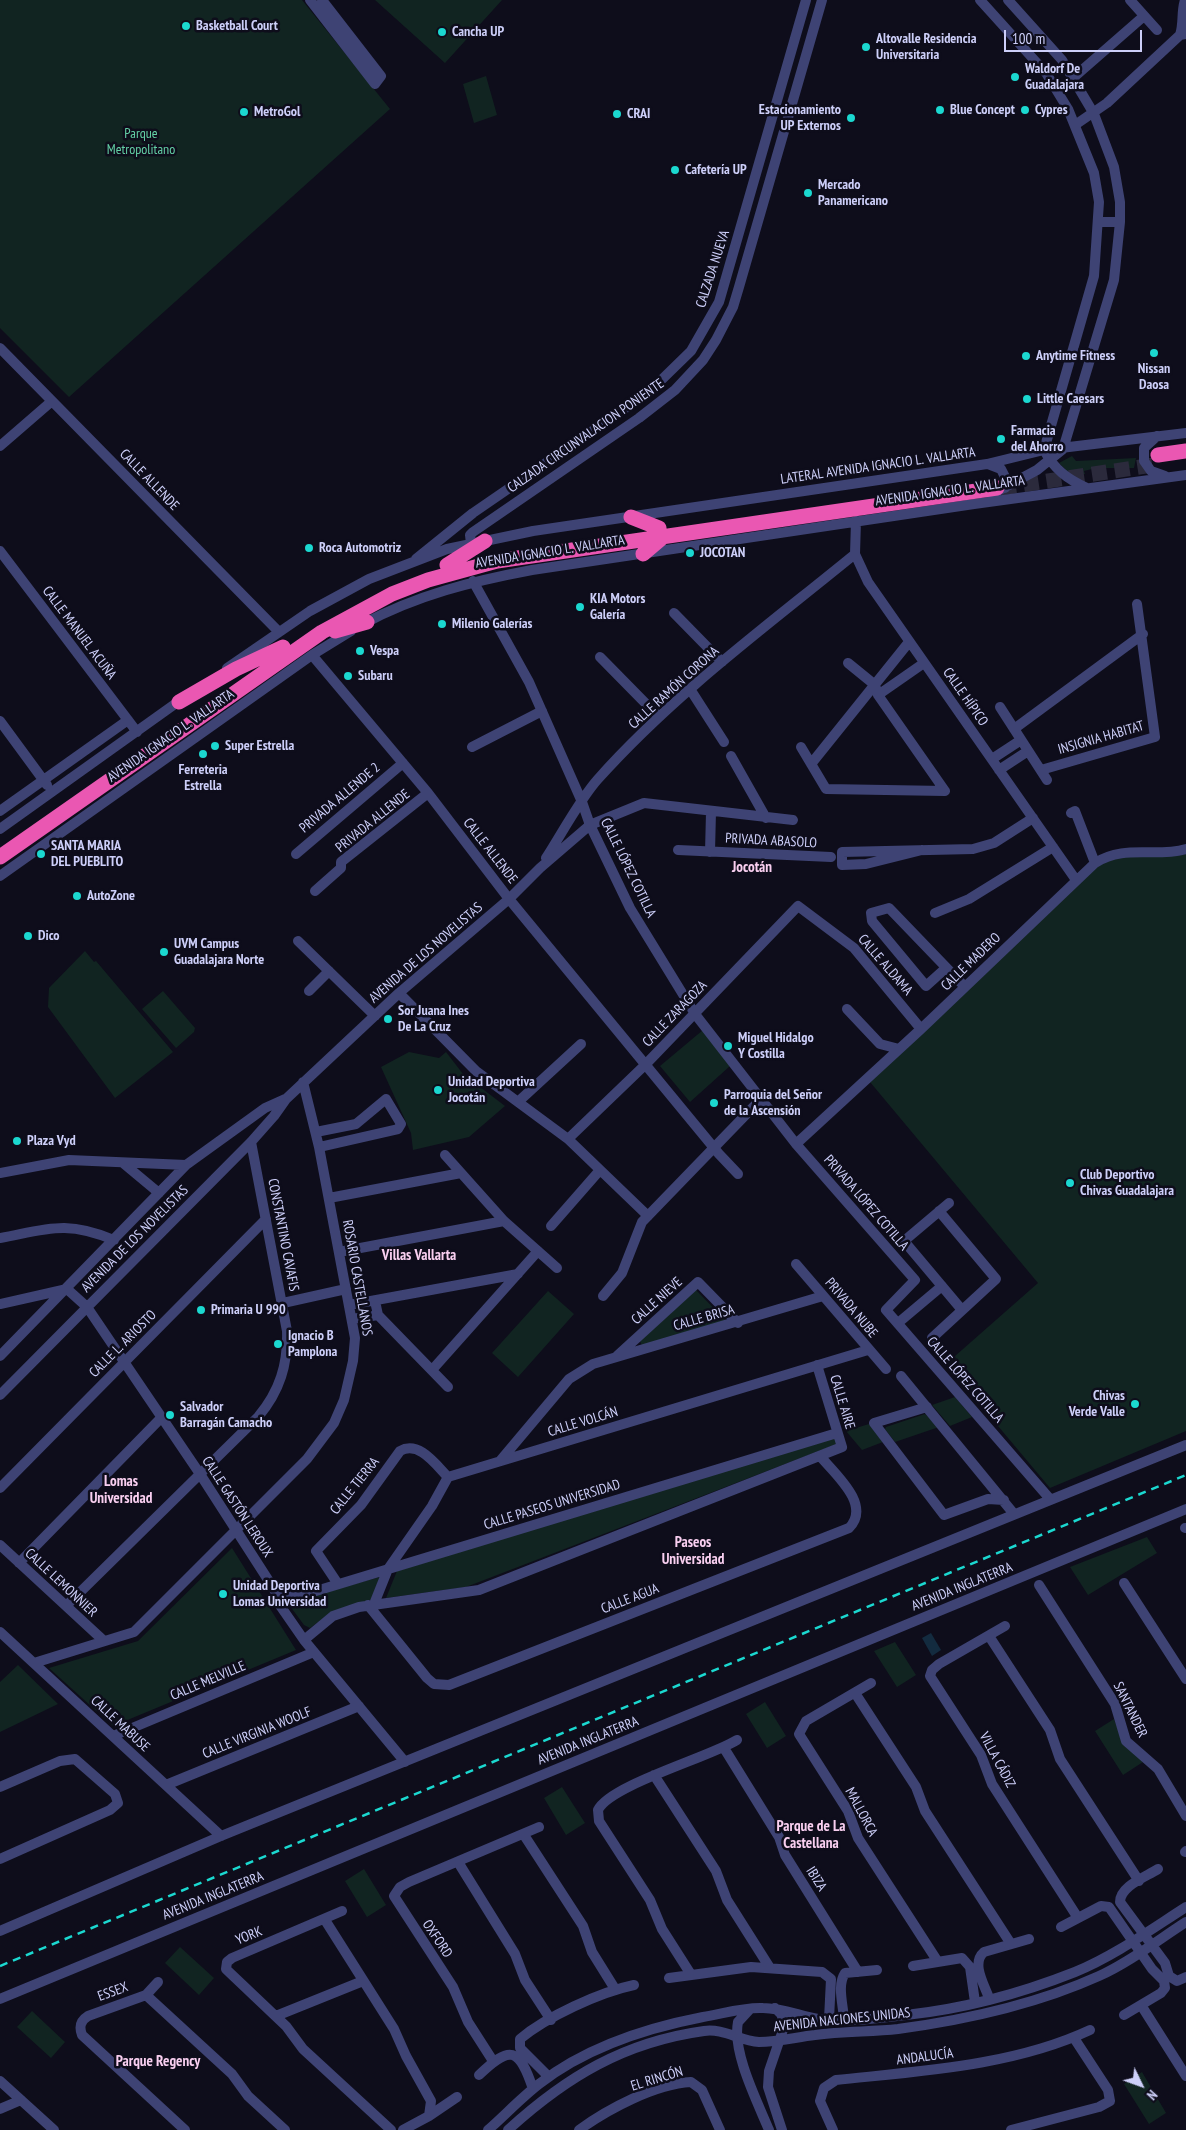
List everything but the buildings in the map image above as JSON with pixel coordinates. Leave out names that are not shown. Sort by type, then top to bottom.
[{"type":"highway","name":"AVENIDA IGNACIO L. VALLARTA","points":[[1162,465],[1186,451]]},
{"type":"highway","name":"AVENIDA IGNACIO L. VALLARTA","points":[[1162,465],[1186,460]]},
{"type":"highway","name":"AVENIDA IGNACIO L. VALLARTA","points":[[0,847],[323,621],[361,599],[447,565],[490,552],[661,532],[999,485]]},
{"type":"highway","points":[[631,517],[661,532],[643,554]]},
{"type":"highway","name":"AVENIDA IGNACIO L. VALLARTA","points":[[0,857],[316,636],[356,612],[392,594],[447,575],[497,561],[661,532]]},
{"type":"highway","points":[[447,565],[478,543]]},
{"type":"highway","points":[[316,636],[367,622]]},
{"type":"highway","points":[[179,702],[236,669],[284,647]]},
{"type":"street","points":[[310,0],[375,84],[381,76],[322,0]]},
{"type":"street","name":"CALZADA NUEVA","points":[[413,561],[473,513],[663,381],[691,351],[719,302],[806,0]]},
{"type":"street","name":"CALZADA CIRCUNVALACION PONIENTE","points":[[478,543],[470,535],[473,532],[639,418],[675,390],[703,360],[716,340],[733,307],[822,0]]},
{"type":"street","points":[[980,0],[1046,73],[1076,125],[1094,173],[1099,202],[1094,276],[1044,450],[1050,461],[1067,478],[1089,488]]},
{"type":"street","points":[[974,504],[999,485],[1050,461],[1062,449],[1114,280],[1120,222],[1120,202],[1114,167],[1094,114],[1062,60],[1008,0]]},
{"type":"street","points":[[1130,0],[1156,30]]},
{"type":"street","points":[[1076,125],[1094,114],[1183,34],[1182,2]]},
{"type":"street","points":[[1073,78],[1144,16]]},
{"type":"street","points":[[1098,222],[1120,222]]},
{"type":"street","name":"CALLE ALLENDE","points":[[0,348],[278,631]]},
{"type":"street","points":[[663,381],[675,390]]},
{"type":"street","points":[[0,446],[52,401]]},
{"type":"street","name":"LATERAL AVENIDA IGNACIO L. VALLARTA","points":[[692,508],[987,464],[1044,450],[1186,432]]},
{"type":"street","points":[[1158,436],[1144,448],[1144,462],[1151,471],[1162,465]]},
{"type":"street","points":[[987,464],[1001,469],[1005,477],[999,485]]},
{"type":"street","name":"AVENIDA IGNACIO L. VALLARTA","points":[[2,874],[312,655],[367,622],[444,589],[474,581],[643,554],[1089,488],[1162,465],[1186,475]]},
{"type":"street","points":[[542,466],[550,478]]},
{"type":"street","name":"AVENIDA IGNACIO L. VALLARTA","points":[[0,829],[278,631],[369,579],[447,549],[533,531],[692,508]]},
{"type":"street","name":"CALLE HÍPICO","points":[[856,521],[855,554],[868,582],[1076,880]]},
{"type":"street","name":"CALLE MANUEL ACUÑA","points":[[0,551],[137,732]]},
{"type":"street","name":"CALLE RAMÓN CORONA","points":[[540,868],[597,780],[659,717],[690,688],[855,554]]},
{"type":"street","name":"CALLE LÓPEZ COTILLA","points":[[474,581],[529,682],[582,802],[590,825],[630,908],[695,1014],[796,1144]]},
{"type":"street","name":"INSIGNIA HABITAT","points":[[1041,770],[1155,737],[1137,604]]},
{"type":"street","points":[[674,613],[722,662]]},
{"type":"street","points":[[1014,728],[1142,634]]},
{"type":"street","points":[[811,764],[876,690],[909,642]]},
{"type":"street","name":"CALLE ALLENDE","points":[[312,655],[428,793],[509,898],[738,1174]]},
{"type":"street","points":[[600,657],[659,717]]},
{"type":"street","points":[[801,747],[826,789],[945,791],[876,690],[848,663]]},
{"type":"street","points":[[876,690],[924,663]]},
{"type":"street","points":[[690,688],[724,742]]},
{"type":"street","points":[[1000,707],[1047,780]]},
{"type":"street","points":[[472,747],[542,711]]},
{"type":"street","points":[[0,811],[128,720]]},
{"type":"street","points":[[0,721],[52,793]]},
{"type":"street","points":[[992,759],[1021,740]]},
{"type":"street","points":[[999,770],[1028,751]]},
{"type":"street","name":"PRIVADA ABASOLO","points":[[731,756],[766,818]]},
{"type":"street","name":"PRIVADA ALLENDE 2","points":[[296,854],[403,763]]},
{"type":"street","name":"PRIVADA ALLENDE","points":[[315,890],[341,868],[341,862],[428,793]]},
{"type":"street","name":"PRIVADA ABASOLO","points":[[540,868],[590,825],[644,803],[793,820]]},
{"type":"street","name":"PRIVADA ABASOLO","points":[[710,852],[711,812]]},
{"type":"street","points":[[1071,813],[1075,812],[1095,863]]},
{"type":"street","points":[[922,850],[866,864],[842,865],[842,852],[922,850],[973,849],[994,843],[1033,818]]},
{"type":"street","points":[[935,913],[969,899],[1053,847]]},
{"type":"street","name":"CALLE MADERO","points":[[796,1144],[921,1029],[1095,863],[1107,855],[1120,852],[1160,853],[1186,849]]},
{"type":"street","name":"PRIVADA ABASOLO","points":[[678,850],[831,857]]},
{"type":"street","name":"AVENIDA DE LOS NOVELISTAS","points":[[0,1394],[251,1142],[286,1099],[303,1082],[399,993],[509,898],[540,868]]},
{"type":"street","name":"CALLE ZARAGOZA","points":[[568,1139],[646,1064],[798,906]]},
{"type":"street","name":"CALLE ALDAMA","points":[[798,906],[854,948],[921,1029]]},
{"type":"street","points":[[946,968],[926,986],[872,921],[871,913],[889,908],[965,987]]},
{"type":"street","points":[[298,941],[375,1016]]},
{"type":"street","points":[[309,991],[328,971]]},
{"type":"street","points":[[399,993],[476,1071],[518,1100],[568,1139],[648,1216]]},
{"type":"street","points":[[847,1009],[880,1044],[899,1049]]},
{"type":"street","points":[[518,1100],[581,1044]]},
{"type":"street","name":"ROSARIO CASTELLANOS","points":[[34,1663],[134,1632],[308,1459],[334,1423],[344,1400],[353,1362],[355,1338],[319,1146],[303,1082]]},
{"type":"street","points":[[316,1132],[356,1124],[386,1098],[401,1124],[398,1129],[319,1146]]},
{"type":"street","name":"AVENIDA DE LOS NOVELISTAS","points":[[0,1356],[186,1165],[265,1108],[286,1099]]},
{"type":"street","points":[[603,1296],[622,1273],[642,1222],[761,1099]]},
{"type":"street","points":[[356,1124],[360,1136]]},
{"type":"street","name":"CONSTANTINO CAVAFIS","points":[[66,1606],[258,1416],[278,1387],[286,1362],[288,1345],[283,1303],[251,1142]]},
{"type":"street","name":"PRIVADA LÓPEZ COTILLA","points":[[796,1144],[915,1280]]},
{"type":"street","points":[[445,1155],[504,1220],[557,1268]]},
{"type":"street","points":[[0,1173],[69,1160],[186,1165]]},
{"type":"street","points":[[123,1163],[159,1194]]},
{"type":"street","points":[[551,1226],[600,1170]]},
{"type":"street","points":[[329,1198],[461,1174]]},
{"type":"street","points":[[949,1203],[904,1241],[962,1310]]},
{"type":"street","points":[[932,1338],[996,1279],[939,1211]]},
{"type":"street","name":"CALLE L. ARIOSTO","points":[[0,1488],[266,1218]]},
{"type":"street","points":[[339,1252],[504,1220]]},
{"type":"street","points":[[0,1238],[65,1227],[92,1231],[114,1240]]},
{"type":"street","points":[[432,1370],[538,1251]]},
{"type":"street","name":"PRIVADA NUBE","points":[[796,1264],[886,1369]]},
{"type":"street","points":[[349,1305],[518,1274]]},
{"type":"street","name":"CALLE LÓPEZ COTILLA","points":[[915,1280],[886,1310],[1050,1499]]},
{"type":"street","name":"CALLE NIEVE","points":[[615,1358],[698,1282],[738,1323]]},
{"type":"street","points":[[898,1323],[942,1286]]},
{"type":"street","points":[[0,1304],[67,1289]]},
{"type":"street","name":"CALLE GASTÓN LEROUX","points":[[67,1289],[86,1307],[125,1362],[200,1474],[274,1589],[279,1604],[304,1640],[405,1762]]},
{"type":"street","points":[[283,1303],[346,1289]]},
{"type":"street","name":"CALLE BRISA","points":[[500,1461],[569,1379],[593,1364],[738,1323],[823,1296]]},
{"type":"street","points":[[375,1301],[378,1316],[448,1387]]},
{"type":"street","points":[[352,1320],[378,1316]]},
{"type":"street","name":"CALLE VOLCÁN","points":[[448,1477],[868,1350]]},
{"type":"street","name":"CALLE AIRE","points":[[817,1365],[842,1447],[820,1456]]},
{"type":"street","points":[[901,1376],[1014,1514]]},
{"type":"street","points":[[927,1407],[874,1423],[944,1515],[988,1499],[1004,1500]]},
{"type":"street","points":[[19,1563],[162,1417]]},
{"type":"street","name":"CALLE PASEOS UNIVERSIDAD","points":[[274,1589],[288,1593],[304,1593],[338,1584],[837,1433]]},
{"type":"street","points":[[0,1931],[221,1836],[1186,1445]]},
{"type":"street","name":"CALLE TIERRA","points":[[338,1584],[316,1551],[361,1505],[400,1452],[410,1448],[420,1450],[448,1477]]},
{"type":"street","points":[[304,1640],[333,1616],[371,1605],[478,1590],[820,1456]]},
{"type":"street","name":"CALLE AGUA","points":[[371,1605],[427,1678],[434,1684],[449,1685],[849,1528],[857,1516],[857,1505],[820,1456]]},
{"type":"street","points":[[371,1605],[388,1569],[432,1506],[448,1477]]},
{"type":"street","name":"AVENIDA INGLATERRA","points":[[0,1999],[1186,1509]]},
{"type":"street","name":"CALLE LEMONNIER","points":[[0,1545],[104,1641]]},
{"type":"street","points":[[1124,1583],[1186,1680]]},
{"type":"street","name":"SANTANDER","points":[[1039,1585],[1115,1704],[1126,1741],[1158,1769],[1186,1816]]},
{"type":"street","name":"VILLA CÁDIZ","points":[[1006,1626],[938,1664],[932,1670],[930,1676],[981,1755],[992,1784],[1078,1918]]},
{"type":"street","name":"CALLE MABUSE","points":[[0,1632],[221,1836]]},
{"type":"street","points":[[989,1636],[1050,1730],[1060,1759],[1139,1881]]},
{"type":"street","name":"CALLE MELVILLE","points":[[113,1736],[314,1652]]},
{"type":"street","name":"MALLORCA","points":[[871,1683],[806,1721],[799,1734],[848,1812],[858,1838],[938,1962]]},
{"type":"street","points":[[855,1693],[916,1787],[925,1811],[1011,1944]]},
{"type":"street","name":"CALLE VIRGINIA WOOLF","points":[[166,1785],[359,1706]]},
{"type":"street","points":[[690,1973],[662,1929],[650,1900],[598,1817],[598,1810],[602,1803],[654,1775],[724,1748],[737,1740]]},
{"type":"street","name":"IBIZA","points":[[724,1748],[779,1837],[785,1855],[858,1972]]},
{"type":"street","points":[[0,1787],[60,1760],[75,1758],[115,1794],[118,1803],[110,1810],[0,1859]]},
{"type":"street","points":[[654,1775],[716,1870],[727,1900],[770,1968]]},
{"type":"street","name":"OXFORD","points":[[493,2061],[468,2022],[453,1987],[394,1896],[400,1887],[409,1882],[540,1827]]},
{"type":"street","points":[[524,1835],[583,1926],[592,1952],[616,1989]]},
{"type":"street","points":[[458,1862],[515,1954],[525,1980],[551,2020]]},
{"type":"street","points":[[1158,1869],[1122,1893],[1120,1902],[1152,1944],[1173,1980],[1181,1980],[1186,1977]]},
{"type":"street","points":[[1061,1927],[1101,1906],[1109,1908],[1139,1952],[1164,1981],[1165,1988],[1161,1993],[1124,2015]]},
{"type":"street","name":"AVENIDA NACIONES UNIDAS","points":[[488,2130],[534,2088],[549,2077],[600,2048],[622,2039],[682,2022],[750,2009],[775,2008],[820,2019],[844,2019],[908,2015],[975,2002],[1004,1995],[1075,1972],[1132,1942],[1186,1908]]},
{"type":"street","name":"YORK","points":[[342,1911],[227,1962],[226,1969],[229,1974],[286,2026],[303,2049],[391,2130]]},
{"type":"street","points":[[325,1920],[394,2029],[406,2056],[431,2101],[429,2116]]},
{"type":"street","name":"AVENIDA NACIONES UNIDAS","points":[[508,2130],[548,2094],[573,2078],[629,2051],[661,2040],[718,2030],[737,2038],[756,2042],[814,2035],[886,2030],[921,2026],[1006,2007],[1099,1976],[1186,1922]]},
{"type":"street","points":[[989,1998],[978,1964],[979,1956],[984,1952],[1029,1939]]},
{"type":"street","points":[[913,1966],[962,1958],[970,1967],[975,2002]]},
{"type":"street","points":[[669,1978],[690,1973],[751,1967],[822,1972],[829,1976],[832,1984],[829,2019]]},
{"type":"street","points":[[844,2019],[840,1983],[845,1973],[877,1970]]},
{"type":"street","points":[[276,2016],[363,1981]]},
{"type":"street","points":[[146,1995],[158,1982]]},
{"type":"street","points":[[549,2077],[518,2044],[526,2035],[581,2003],[616,1989],[634,1985]]},
{"type":"street","name":"ESSEX","points":[[185,2130],[81,2032],[81,2023],[88,2016],[146,1995],[232,2074],[248,2096],[285,2130]]},
{"type":"street","points":[[1004,1995],[1006,2007]]},
{"type":"street","points":[[1141,2005],[1186,2076]]},
{"type":"street","points":[[775,2008],[781,2014],[785,2024],[769,2071],[768,2087],[782,2130]]},
{"type":"street","points":[[750,2009],[738,2022],[737,2038],[752,2087],[769,2130]]},
{"type":"street","points":[[884,2017],[886,2030]]},
{"type":"street","name":"ANDALUCÍA","points":[[833,2130],[820,2100],[824,2088],[836,2080],[956,2068],[1074,2038],[1090,2030]]},
{"type":"street","points":[[1011,2130],[1099,2107],[1110,2101],[1108,2090],[1074,2038]]},
{"type":"street","points":[[479,2075],[493,2061],[506,2053],[515,2055],[534,2088]]},
{"type":"street","points":[[0,2081],[54,2130]]},
{"type":"street","name":"EL RINCÓN","points":[[580,2130],[633,2100],[657,2090],[691,2082],[702,2090],[720,2130]]},
{"type":"street","points":[[403,2130],[419,2126],[429,2116],[457,2097]]},
{"type":"street","points":[[0,2109],[21,2100]]},
{"type":"green space","name":"Parque Metropolitano","points":[[0,0],[302,0],[390,109],[69,397],[0,328]]},
{"type":"green space","name":"Cancha UP","points":[[375,0],[502,0],[445,63]]},
{"type":"green space","points":[[486,76],[497,115],[474,123],[463,84]]},
{"type":"green space","points":[[1072,456],[1076,461],[1136,458],[1134,468],[1096,468],[1084,471],[1085,474],[1072,476],[1059,463]]},
{"type":"green space","name":"Club Deportivo Chivas Guadalajara","points":[[1186,854],[1186,1431],[1050,1488],[946,1364],[1038,1283],[870,1082],[1097,866],[1121,855],[1177,856]]},
{"type":"green space","points":[[85,951],[94,962],[96,961],[173,1052],[115,1098],[48,1007],[49,988]]},
{"type":"green space","points":[[163,991],[195,1028],[194,1032],[176,1048],[142,1009]]},
{"type":"green space","points":[[703,1030],[730,1066],[690,1102],[660,1066]]},
{"type":"green space","name":"Unidad Deportiva Jocotán","points":[[409,1052],[439,1058],[446,1052],[463,1074],[505,1106],[469,1137],[413,1150],[411,1133],[381,1067]]},
{"type":"green space","points":[[696,1290],[728,1323],[642,1346],[640,1341]]},
{"type":"green space","points":[[548,1291],[574,1314],[518,1377],[492,1353]]},
{"type":"green space","points":[[955,1397],[972,1417],[950,1426],[932,1405]]},
{"type":"green space","points":[[925,1414],[939,1427],[895,1442],[885,1429],[886,1427]]},
{"type":"green space","points":[[869,1424],[883,1442],[862,1450],[846,1431]]},
{"type":"green space","points":[[835,1437],[837,1444],[466,1587],[386,1598],[397,1571]]},
{"type":"green space","points":[[1147,1537],[1157,1553],[1088,1595],[1070,1567]]},
{"type":"green space","name":"Unidad Deportiva Lomas Universidad","points":[[232,1548],[296,1650],[113,1726],[49,1668],[138,1641]]},
{"type":"green space","points":[[380,1577],[371,1600],[325,1617],[310,1628],[304,1625],[287,1602],[291,1599],[299,1599]]},
{"type":"green space","points":[[895,1642],[916,1675],[897,1687],[874,1651]]},
{"type":"green space","points":[[18,1665],[58,1704],[0,1732],[0,1682]]},
{"type":"green space","points":[[765,1702],[786,1736],[767,1748],[746,1714]]},
{"type":"green space","points":[[1114,1719],[1123,1743],[1143,1762],[1123,1775],[1095,1731]]},
{"type":"green space","points":[[562,1787],[585,1823],[566,1835],[544,1798]]},
{"type":"green space","points":[[364,1869],[386,1905],[367,1917],[345,1881]]},
{"type":"green space","points":[[180,1947],[214,1978],[199,1995],[165,1963]]},
{"type":"green space","points":[[32,2011],[65,2042],[51,2058],[17,2027]]},
{"type":"green space","points":[[1142,2072],[1166,2113],[1149,2124],[1124,2084]]},
{"type":"water","points":[[931,1633],[941,1650],[932,1656],[922,1638]]},
{"type":"tunnel","points":[[1001,488],[1160,464]]},
{"type":"railway","points":[[0,1966],[1186,1475]]},
{"type":"place","name":"Basketball Court","points":[[186,26]]},
{"type":"place","name":"Cancha UP","points":[[442,32]]},
{"type":"place","name":"Altovalle Residencia Universitaria","points":[[866,47]]},
{"type":"place","name":"Waldorf De Guadalajara","points":[[1015,77]]},
{"type":"place","name":"Blue Concept","points":[[940,110]]},
{"type":"place","name":"Cypres","points":[[1025,110]]},
{"type":"place","name":"MetroGol","points":[[244,112]]},
{"type":"place","name":"CRAI","points":[[617,114]]},
{"type":"place","name":"Estacionamiento UP Externos","points":[[851,118]]},
{"type":"place","name":"Cafetería UP","points":[[675,170]]},
{"type":"place","name":"Mercado Panamericano","points":[[808,193]]},
{"type":"place","name":"Nissan Daosa","points":[[1154,353]]},
{"type":"place","name":"Anytime Fitness","points":[[1026,356]]},
{"type":"place","name":"Little Caesars","points":[[1027,399]]},
{"type":"place","name":"Farmacia del Ahorro","points":[[1001,439]]},
{"type":"place","name":"Roca Automotriz","points":[[309,548]]},
{"type":"place","name":"JOCOTAN","points":[[690,553]]},
{"type":"place","name":"KIA Motors Galería","points":[[580,607]]},
{"type":"place","name":"Milenio Galerías","points":[[442,624]]},
{"type":"place","name":"Vespa","points":[[360,651]]},
{"type":"place","name":"Subaru","points":[[348,676]]},
{"type":"place","name":"Super Estrella","points":[[215,746]]},
{"type":"place","name":"Ferreteria Estrella","points":[[203,754]]},
{"type":"place","name":"SANTA MARIA DEL PUEBLITO","points":[[41,854]]},
{"type":"place","name":"AutoZone","points":[[77,896]]},
{"type":"place","name":"Dico","points":[[28,936]]},
{"type":"place","name":"UVM Campus Guadalajara Norte","points":[[164,952]]},
{"type":"place","name":"Sor Juana Ines De La Cruz","points":[[388,1019]]},
{"type":"place","name":"Miguel Hidalgo Y Costilla","points":[[728,1046]]},
{"type":"place","name":"Unidad Deportiva Jocotán","points":[[438,1090]]},
{"type":"place","name":"Parroquia del Señor de la Ascensión","points":[[714,1103]]},
{"type":"place","name":"Plaza Vyd","points":[[17,1141]]},
{"type":"place","name":"Club Deportivo Chivas Guadalajara","points":[[1070,1183]]},
{"type":"place","name":"Primaria U 990","points":[[201,1310]]},
{"type":"place","name":"Ignacio B Pamplona","points":[[278,1344]]},
{"type":"place","name":"Chivas Verde Valle","points":[[1135,1404]]},
{"type":"place","name":"Salvador Barragán Camacho","points":[[170,1415]]},
{"type":"place","name":"Unidad Deportiva Lomas Universidad","points":[[223,1594]]},
{"type":"district","name":"Jocotán","points":[[752,868]]},
{"type":"district","name":"Villas Vallarta","points":[[419,1256]]},
{"type":"district","name":"Lomas Universidad","points":[[121,1490]]},
{"type":"district","name":"Paseos Universidad","points":[[693,1552]]},
{"type":"district","name":"Parque de La Castellana","points":[[811,1836]]},
{"type":"district","name":"Parque Regency","points":[[158,2062]]}]
